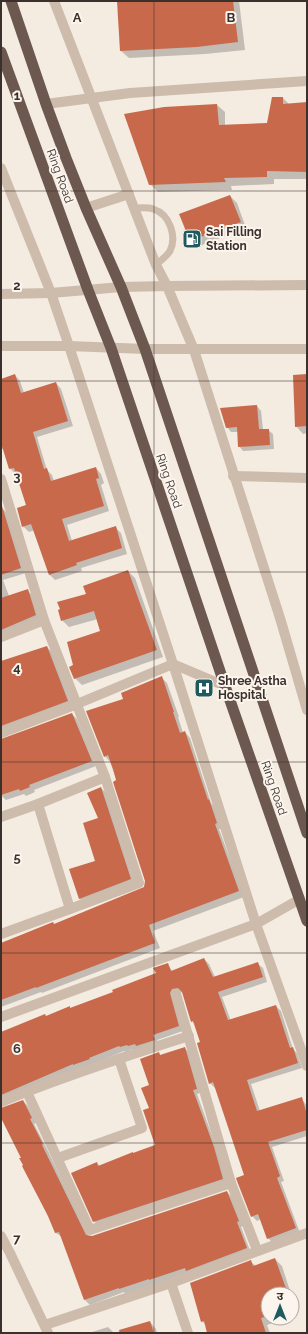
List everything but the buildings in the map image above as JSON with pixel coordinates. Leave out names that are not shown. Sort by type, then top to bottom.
[{"type":"highway","name":"Ring Road","points":[[11,1],[46,104],[86,208],[120,287],[144,349],[307,833]]},
{"type":"highway","name":"Ring Road","points":[[1,52],[88,290],[111,348],[225,686],[307,921]]},
{"type":"street","points":[[54,1],[156,265],[167,286],[194,350],[280,618],[307,710]]},
{"type":"street","points":[[46,104],[130,93],[307,81]]},
{"type":"street","points":[[1,168],[51,293],[174,664],[256,924],[307,1066]]},
{"type":"street","points":[[86,208],[129,194]]},
{"type":"street","points":[[1,294],[51,293],[120,287],[307,285]]},
{"type":"street","points":[[1,346],[69,346],[194,350],[307,350]]},
{"type":"street","points":[[234,476],[307,478]]},
{"type":"street","points":[[1,479],[44,620],[105,777],[139,883],[70,910],[1,934]]},
{"type":"street","points":[[1,636],[44,620]]},
{"type":"street","points":[[1,733],[77,704],[174,664],[225,686]]},
{"type":"street","points":[[1,817],[105,777]]},
{"type":"street","points":[[38,804],[70,910]]},
{"type":"street","points":[[1,1017],[256,924],[300,899]]},
{"type":"street","points":[[176,994],[231,1183],[257,1250]]},
{"type":"street","points":[[1,1102],[119,1059],[189,1036]]},
{"type":"street","points":[[58,1158],[142,1128],[119,1059]]},
{"type":"street","points":[[27,1092],[90,1230],[231,1183]]},
{"type":"street","points":[[1,1236],[6,1255],[47,1329],[257,1250],[307,1233]]},
{"type":"street","points":[[171,1282],[188,1333]]},
{"type":"lane","points":[[134,208],[154,209],[163,215],[171,225],[173,238],[170,252],[156,265]]},
{"type":"place","name":"Sai Filling Station","points":[[192,239]]},
{"type":"place","name":"Shree Astha Hospital","points":[[204,688]]}]
